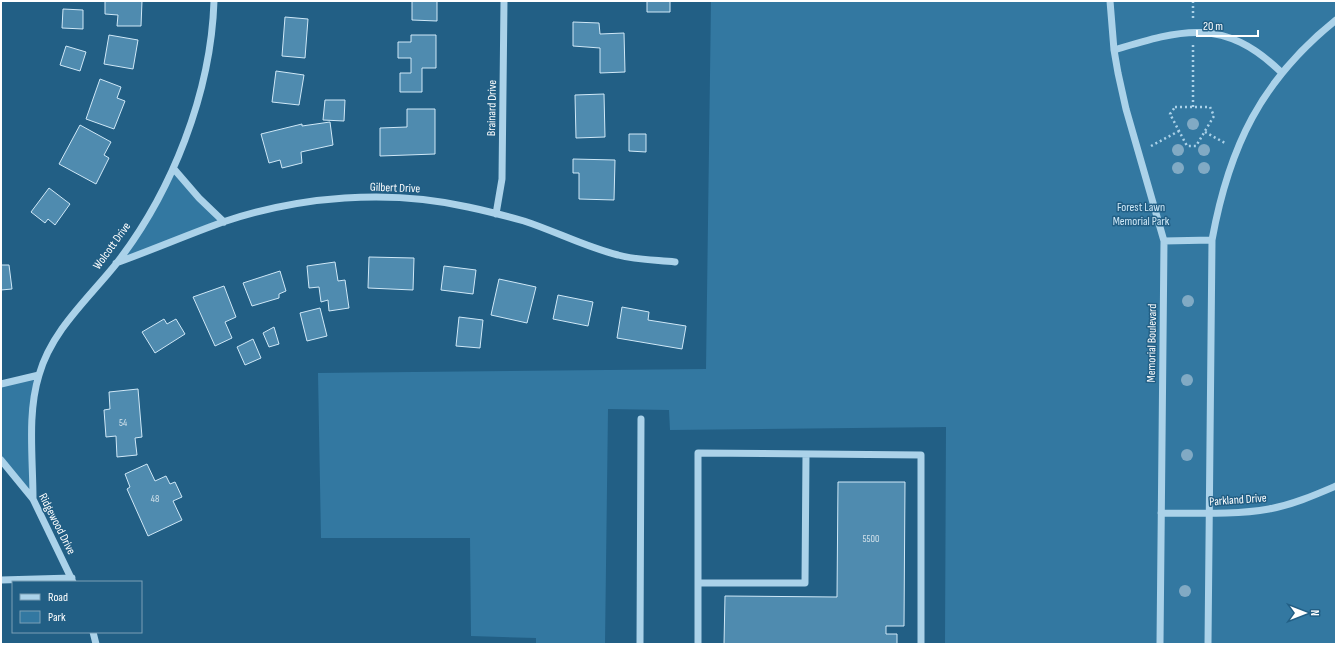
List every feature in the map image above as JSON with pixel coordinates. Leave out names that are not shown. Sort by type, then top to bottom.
[{"type":"street","name":"Wolcott Drive","points":[[33,499],[32,418],[39,375],[51,346],[76,309],[116,263],[145,220],[174,169],[192,119],[207,62],[214,1]]},
{"type":"street","name":"Brainard Drive","points":[[496,214],[502,179],[504,1]]},
{"type":"street","name":"Memorial Boulevard","points":[[1110,1],[1114,50],[1126,109],[1164,241],[1160,644]]},
{"type":"street","points":[[1208,644],[1212,240],[1218,207],[1237,149],[1250,122],[1281,72],[1315,37],[1336,20]]},
{"type":"street","points":[[1114,50],[1159,37],[1193,32],[1218,34],[1242,42],[1264,56],[1281,72]]},
{"type":"street","points":[[174,169],[199,198],[224,222]]},
{"type":"street","name":"Gilbert Drive","points":[[116,263],[224,222],[295,205],[363,198],[403,198],[468,206],[524,221],[618,255],[639,259],[675,262]]},
{"type":"street","points":[[1164,241],[1212,240]]},
{"type":"street","points":[[1,384],[39,375]]},
{"type":"street","points":[[640,644],[641,419]]},
{"type":"street","points":[[698,644],[698,453],[921,455],[921,644]]},
{"type":"street","points":[[698,583],[805,583],[806,454]]},
{"type":"street","name":"Ridgewood Drive","points":[[1,460],[33,499],[73,580]]},
{"type":"street","name":"Parkland Drive","points":[[1161,513],[1209,513],[1269,509],[1307,498],[1336,486]]},
{"type":"street","points":[[1,580],[73,580]]},
{"type":"street","points":[[93,633],[96,644]]},
{"type":"path","points":[[1193,1],[1193,107]]},
{"type":"path","points":[[1175,107],[1210,107],[1214,116],[1196,146],[1187,146],[1179,131],[1170,114],[1175,107]]},
{"type":"path","points":[[1138,152],[1179,131]]},
{"type":"path","points":[[1204,132],[1237,149]]},
{"type":"green space","name":"Forest Lawn Memorial Park","points":[[711,1],[1336,1],[1336,644],[945,644],[946,427],[670,430],[669,410],[608,409],[605,644],[536,644],[536,638],[471,636],[470,538],[321,538],[318,373],[706,369]]},
{"type":"green space","points":[[174,169],[224,222],[116,263]]},
{"type":"green space","points":[[39,375],[33,405],[33,499],[1,460],[1,384]]},
{"type":"building","points":[[105,1],[142,1],[141,26],[117,26],[118,15],[105,14]]},
{"type":"building","points":[[412,1],[437,1],[437,21],[412,20]]},
{"type":"building","points":[[647,1],[670,1],[670,12],[647,12]]},
{"type":"building","points":[[63,9],[83,10],[83,29],[62,28]]},
{"type":"building","points":[[285,17],[308,19],[305,58],[282,56]]},
{"type":"building","points":[[573,22],[599,23],[600,34],[624,33],[625,72],[600,73],[600,48],[573,46]]},
{"type":"building","points":[[109,35],[138,40],[133,69],[104,64]]},
{"type":"building","points":[[411,35],[436,35],[436,68],[422,68],[422,92],[400,92],[400,73],[411,73],[411,58],[398,58],[398,42],[411,42]]},
{"type":"building","points":[[66,46],[86,52],[80,71],[60,65]]},
{"type":"building","points":[[276,71],[304,75],[299,105],[272,102]]},
{"type":"building","points":[[100,79],[121,87],[117,98],[125,101],[114,129],[86,119]]},
{"type":"building","points":[[604,94],[605,137],[576,138],[575,95]]},
{"type":"building","points":[[325,100],[345,100],[344,121],[323,120]]},
{"type":"building","points":[[407,109],[435,109],[435,154],[380,156],[380,128],[407,127]]},
{"type":"building","points":[[330,122],[333,145],[301,152],[302,163],[282,168],[280,160],[269,163],[261,134],[302,124],[302,126]]},
{"type":"building","points":[[80,125],[111,142],[104,155],[109,158],[96,184],[59,164]]},
{"type":"building","points":[[629,134],[646,134],[646,152],[629,151]]},
{"type":"building","points":[[573,159],[615,160],[614,200],[579,199],[579,173],[573,173]]},
{"type":"building","points":[[49,188],[70,204],[55,225],[48,219],[45,223],[31,212]]},
{"type":"building","points":[[369,257],[414,258],[413,290],[368,288]]},
{"type":"building","points":[[335,262],[338,281],[345,280],[349,308],[329,311],[328,300],[321,302],[319,287],[309,288],[307,266]]},
{"type":"building","points":[[1,265],[9,265],[12,289],[1,290]]},
{"type":"building","points":[[444,266],[476,270],[473,294],[441,290]]},
{"type":"building","points":[[280,271],[286,291],[279,294],[279,298],[252,306],[243,283]]},
{"type":"building","points":[[499,279],[536,287],[527,323],[491,315]]},
{"type":"building","points":[[224,286],[236,317],[225,322],[232,338],[215,346],[193,297]]},
{"type":"building","points":[[558,295],[593,302],[588,326],[553,319]]},
{"type":"building","points":[[622,307],[649,312],[648,320],[686,326],[682,349],[617,338]]},
{"type":"building","points":[[320,308],[327,336],[307,341],[300,313]]},
{"type":"building","points":[[459,317],[483,320],[480,348],[456,346]]},
{"type":"building","points":[[164,319],[167,324],[176,319],[185,334],[155,353],[142,332]]},
{"type":"building","points":[[274,327],[279,344],[269,347],[263,333]]},
{"type":"building","points":[[253,339],[261,358],[245,365],[237,347]]},
{"type":"building","points":[[138,389],[142,437],[135,438],[137,455],[117,457],[116,436],[106,437],[104,410],[110,409],[109,392]]},
{"type":"building","points":[[147,464],[155,481],[166,476],[170,484],[175,482],[182,497],[173,501],[182,520],[148,536],[127,489],[130,487],[125,474]]},
{"type":"building","points":[[838,482],[905,482],[904,626],[886,626],[886,634],[897,634],[897,644],[724,644],[725,596],[837,597]]}]
